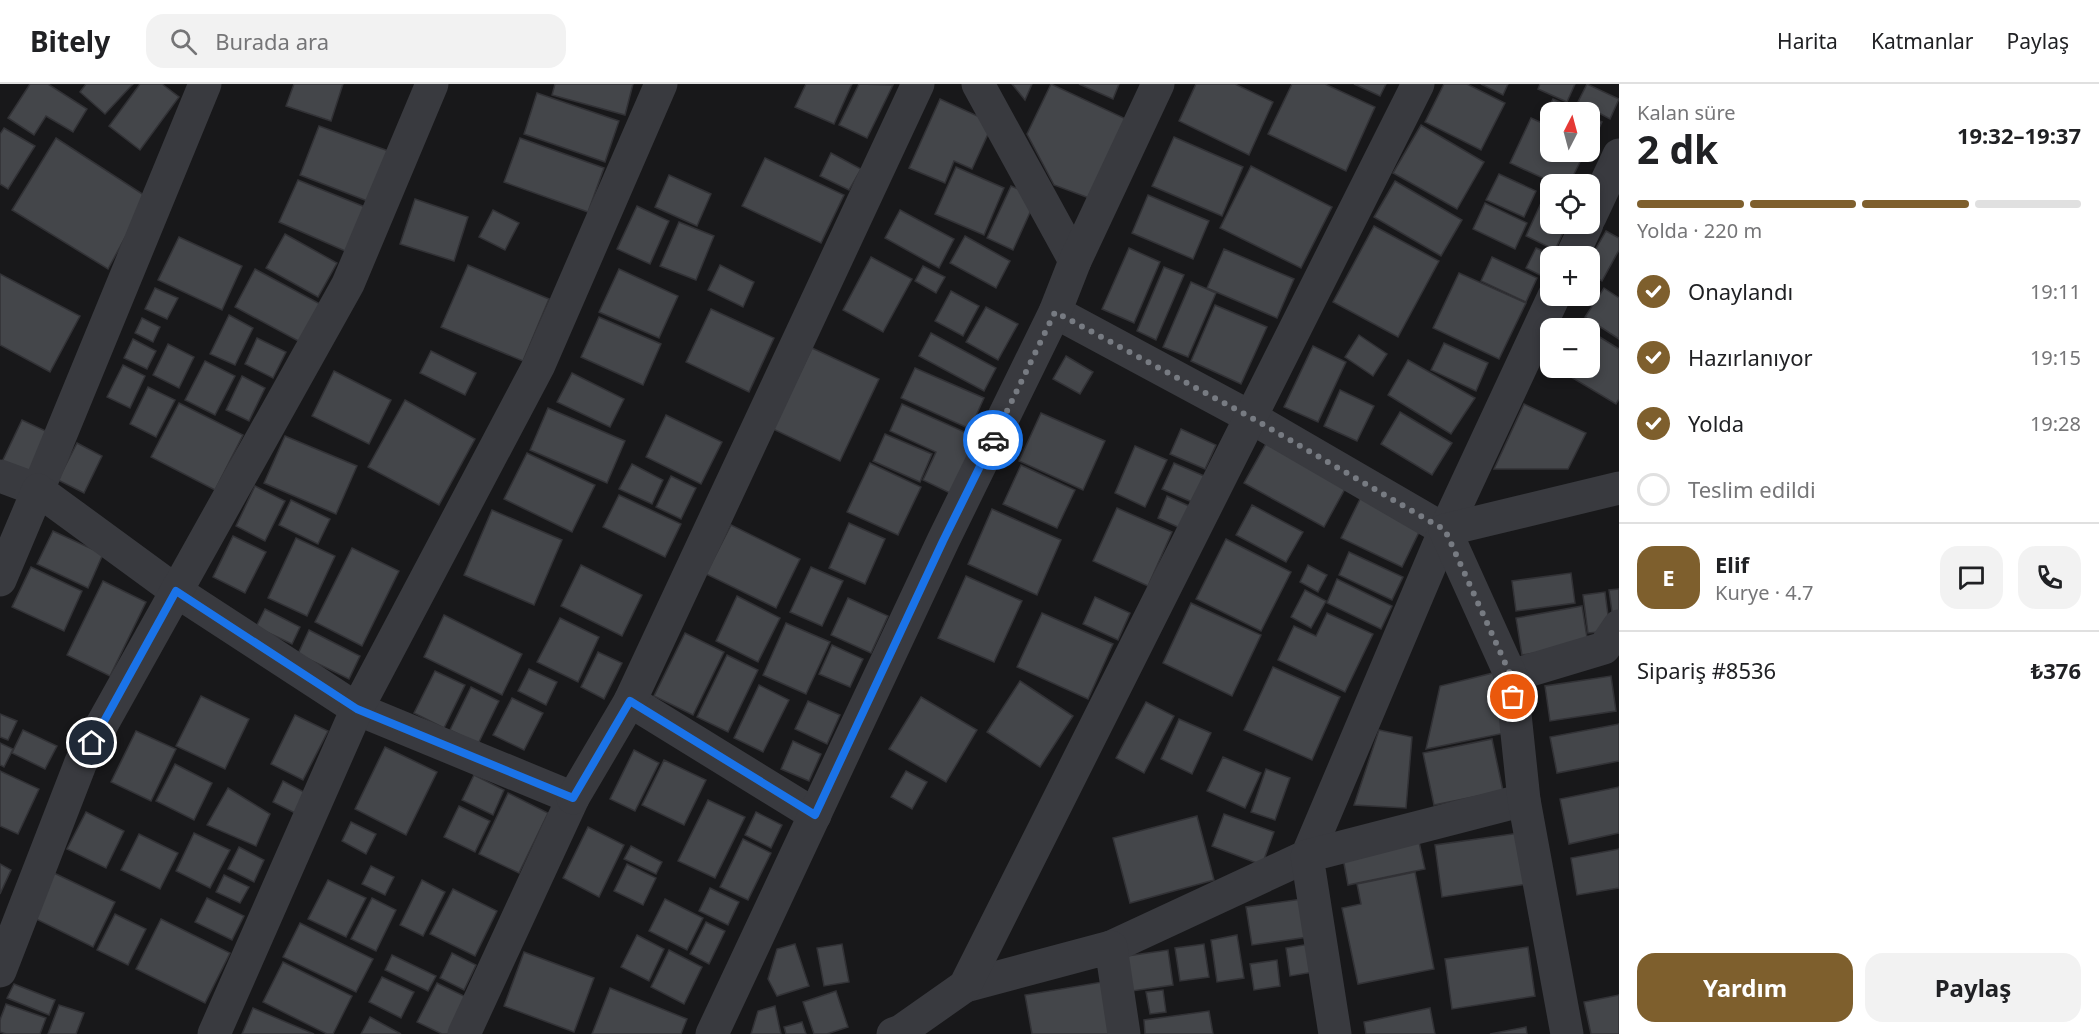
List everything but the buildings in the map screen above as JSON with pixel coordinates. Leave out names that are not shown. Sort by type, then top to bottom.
[{"type":"street","points":[[0,580],[205,84]]},
{"type":"street","points":[[0,971],[81,762],[348,284],[432,84]]},
{"type":"street","points":[[214,1034],[357,709],[539,365],[661,84]]},
{"type":"street","points":[[464,1034],[573,798],[630,701],[918,84]]},
{"type":"street","points":[[978,84],[1075,261]]},
{"type":"street","points":[[718,1028],[943,541],[1055,312],[1075,261],[1158,84]]},
{"type":"street","points":[[965,986],[1418,84]]},
{"type":"street","points":[[1600,196],[1619,155]]},
{"type":"street","points":[[1335,1034],[1307,856],[1445,530],[1549,306]]},
{"type":"street","points":[[1055,312],[1252,418],[1445,530],[1511,676],[1524,800],[1567,1034]]},
{"type":"street","points":[[0,476],[38,490],[176,591],[357,709],[573,798]]},
{"type":"street","points":[[1445,530],[1619,488]]},
{"type":"street","points":[[1511,676],[1604,648],[1619,626]]},
{"type":"street","points":[[630,701],[815,815]]},
{"type":"street","points":[[899,1033],[965,986],[1112,947],[1307,856],[1524,800]]},
{"type":"street","points":[[1112,947],[1124,1034]]},
{"type":"way so far","points":[[993,440],[1055,312],[1252,418],[1445,530],[1511,676],[1513,697]]},
{"type":"route","points":[[92,743],[176,591],[357,709],[573,798],[630,701],[815,815],[943,541],[993,440]]}]
